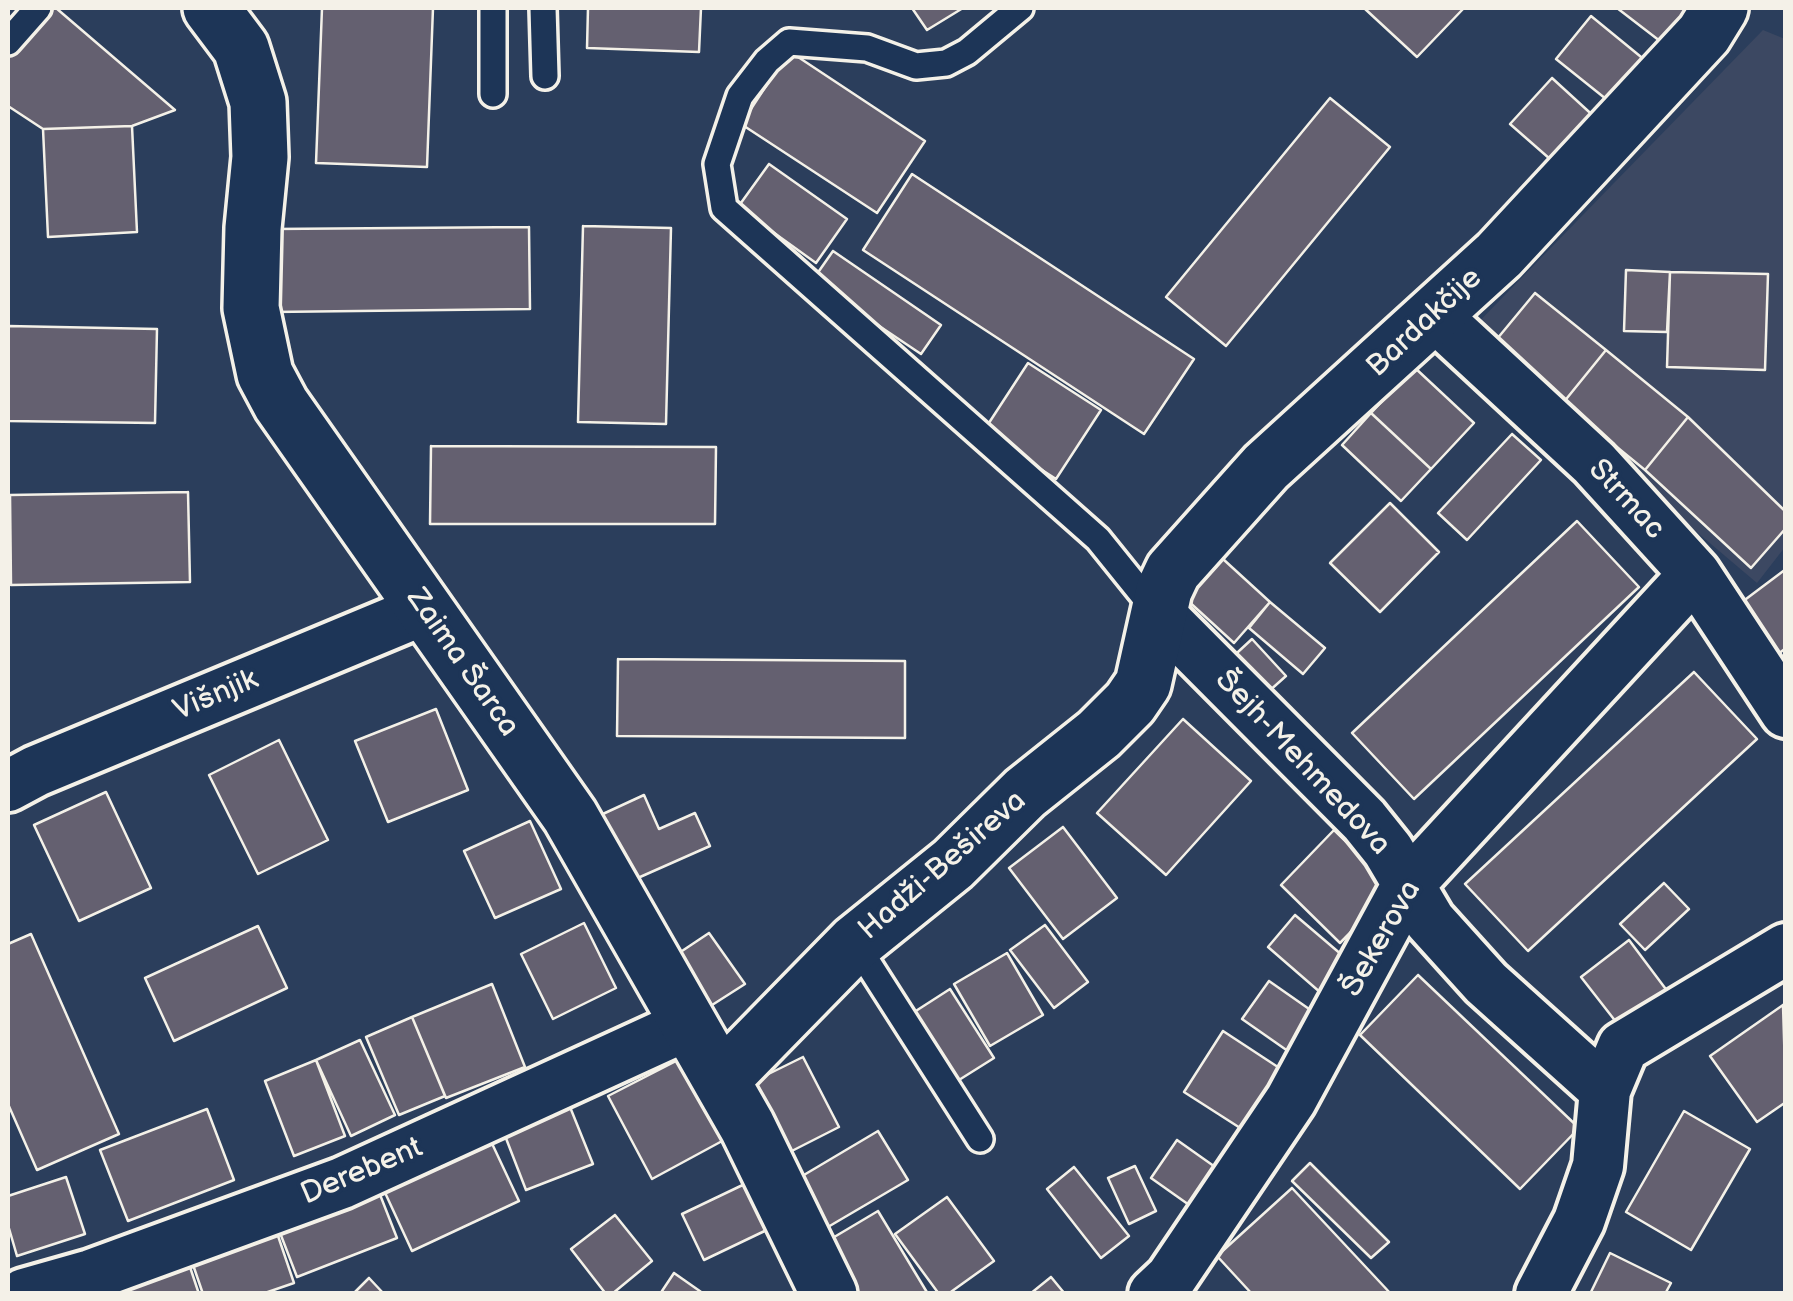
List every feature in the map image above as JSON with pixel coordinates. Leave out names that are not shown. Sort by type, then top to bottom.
[{"type":"street","name":"Zaima Šarca","points":[[211,8],[241,48],[258,102],[260,157],[251,308],[265,374],[292,420],[570,816],[722,1079],[824,1291]]},
{"type":"street","name":"Bardakčije","points":[[1156,630],[1173,571],[1233,503],[1266,468],[1499,255],[1704,34],[1720,8]]},
{"type":"street","name":"Strmac","points":[[1434,315],[1594,464],[1695,574],[1786,712]]},
{"type":"street","name":"Šekerova","points":[[1154,1294],[1171,1278],[1291,1100],[1407,886],[1695,574]]},
{"type":"street","name":"Višnjik","points":[[8,786],[425,608]]},
{"type":"street","name":"Šejh-Mehmedova","points":[[1156,630],[1364,820],[1388,850],[1430,921],[1486,983],[1605,1090]]},
{"type":"street","name":"Hadži-Bešireva","points":[[722,1079],[855,943],[952,864],[1025,793],[1099,734],[1130,703],[1143,684],[1156,630]]},
{"type":"street","points":[[1541,1294],[1579,1221],[1598,1166],[1605,1090],[1623,1048],[1786,949]]},
{"type":"street","name":"Derebent","points":[[24,1294],[91,1276],[342,1183],[690,1024]]},
{"type":"lane","points":[[8,42],[38,8]]},
{"type":"lane","points":[[493,8],[493,94]]},
{"type":"lane","points":[[543,8],[545,76]]},
{"type":"lane","points":[[1020,8],[967,52],[946,62],[916,66],[867,48],[789,42],[767,61],[740,96],[718,164],[724,208],[1098,539],[1156,630]]},
{"type":"lane","points":[[855,943],[980,1139]]},
{"type":"shaded area","points":[[1763,30],[1785,39],[1785,547],[1757,583],[1465,336]]},
{"type":"building","points":[[45,8],[56,8],[175,110],[132,126],[43,129],[8,106],[8,50]]},
{"type":"building","points":[[322,8],[433,8],[427,167],[316,163]]},
{"type":"building","points":[[588,8],[701,8],[699,52],[587,48]]},
{"type":"building","points":[[912,8],[963,8],[927,30]]},
{"type":"building","points":[[1364,8],[1464,8],[1417,57]]},
{"type":"building","points":[[1617,8],[1701,8],[1669,48]]},
{"type":"building","points":[[1591,16],[1646,61],[1611,103],[1556,59]]},
{"type":"building","points":[[789,51],[925,141],[877,213],[741,124]]},
{"type":"building","points":[[1552,78],[1599,121],[1558,166],[1510,124]]},
{"type":"building","points":[[1330,98],[1390,147],[1226,346],[1166,297]]},
{"type":"building","points":[[132,126],[137,232],[48,237],[43,129]]},
{"type":"building","points":[[769,164],[847,219],[816,263],[738,207]]},
{"type":"building","points":[[912,174],[1194,359],[1144,434],[863,250]]},
{"type":"building","points":[[583,226],[671,228],[666,424],[578,422]]},
{"type":"building","points":[[529,227],[530,309],[272,312],[272,229]]},
{"type":"building","points":[[833,251],[941,325],[921,354],[812,281]]},
{"type":"building","points":[[1626,270],[1670,272],[1667,332],[1624,331]]},
{"type":"building","points":[[1670,272],[1768,274],[1765,370],[1667,367]]},
{"type":"building","points":[[1535,293],[1606,350],[1563,403],[1492,345]]},
{"type":"building","points":[[8,326],[157,329],[155,423],[8,421]]},
{"type":"building","points":[[1606,350],[1688,417],[1645,470],[1563,403]]},
{"type":"building","points":[[1028,363],[1101,410],[1056,479],[983,432]]},
{"type":"building","points":[[1414,367],[1474,423],[1431,469],[1371,413]]},
{"type":"building","points":[[1371,413],[1431,469],[1401,501],[1342,445]]},
{"type":"building","points":[[1688,417],[1786,512],[1786,528],[1751,568],[1645,470]]},
{"type":"building","points":[[1512,434],[1541,460],[1467,540],[1438,513]]},
{"type":"building","points":[[431,446],[716,447],[715,524],[430,524]]},
{"type":"building","points":[[188,492],[190,582],[11,585],[10,495]]},
{"type":"building","points":[[1390,503],[1439,552],[1380,612],[1330,563]]},
{"type":"building","points":[[1577,521],[1639,587],[1414,799],[1352,733]]},
{"type":"building","points":[[1223,559],[1270,602],[1234,643],[1186,599]]},
{"type":"building","points":[[1786,569],[1786,648],[1765,664],[1726,614]]},
{"type":"building","points":[[1270,602],[1325,648],[1303,674],[1249,628]]},
{"type":"building","points":[[1252,639],[1286,676],[1258,701],[1225,664]]},
{"type":"building","points":[[618,659],[905,661],[905,738],[617,736]]},
{"type":"building","points":[[1694,672],[1757,739],[1528,951],[1465,884]]},
{"type":"building","points":[[436,709],[468,790],[388,822],[355,741]]},
{"type":"building","points":[[1183,719],[1251,781],[1166,875],[1097,813]]},
{"type":"building","points":[[279,740],[328,840],[258,874],[209,775]]},
{"type":"building","points":[[106,792],[151,888],[79,921],[34,825]]},
{"type":"building","points":[[644,795],[659,829],[695,813],[710,846],[622,885],[592,819]]},
{"type":"building","points":[[530,821],[561,889],[495,918],[464,851]]},
{"type":"building","points":[[1063,827],[1117,898],[1063,939],[1009,868]]},
{"type":"building","points":[[1334,830],[1394,888],[1340,943],[1281,885]]},
{"type":"building","points":[[1664,883],[1689,909],[1645,950],[1620,924]]},
{"type":"building","points":[[1295,915],[1349,961],[1321,993],[1268,947]]},
{"type":"building","points":[[584,923],[616,988],[553,1019],[521,954]]},
{"type":"building","points":[[1045,925],[1088,982],[1054,1008],[1010,950]]},
{"type":"building","points":[[258,926],[287,988],[174,1041],[145,978]]},
{"type":"building","points":[[709,933],[745,984],[698,1014],[664,963]]},
{"type":"building","points":[[31,934],[119,1134],[37,1170],[8,1104],[8,944]]},
{"type":"building","points":[[1629,940],[1674,1000],[1627,1036],[1581,977]]},
{"type":"building","points":[[1007,953],[1043,1015],[990,1046],[954,984]]},
{"type":"building","points":[[1418,975],[1579,1128],[1520,1189],[1360,1035]]},
{"type":"building","points":[[1269,981],[1322,1018],[1295,1056],[1242,1019]]},
{"type":"building","points":[[492,984],[525,1067],[446,1098],[412,1017]]},
{"type":"building","points":[[950,989],[994,1058],[951,1085],[908,1016]]},
{"type":"building","points":[[1783,1005],[1786,1102],[1757,1122],[1710,1056]]},
{"type":"building","points":[[412,1017],[445,1096],[399,1115],[366,1037]]},
{"type":"building","points":[[1223,1031],[1287,1073],[1248,1133],[1184,1092]]},
{"type":"building","points":[[360,1040],[395,1115],[351,1136],[316,1060]]},
{"type":"building","points":[[803,1057],[839,1127],[780,1157],[744,1086]]},
{"type":"building","points":[[680,1059],[724,1140],[652,1179],[608,1096]]},
{"type":"building","points":[[316,1060],[345,1136],[294,1156],[265,1081]]},
{"type":"building","points":[[568,1102],[593,1164],[526,1190],[502,1128]]},
{"type":"building","points":[[207,1109],[234,1180],[128,1221],[100,1150]]},
{"type":"building","points":[[1684,1111],[1750,1149],[1691,1250],[1626,1212]]},
{"type":"building","points":[[878,1131],[908,1180],[816,1234],[787,1185]]},
{"type":"building","points":[[488,1135],[519,1201],[412,1251],[381,1184]]},
{"type":"building","points":[[1177,1140],[1218,1169],[1192,1207],[1151,1178]]},
{"type":"building","points":[[1310,1163],[1389,1242],[1371,1258],[1292,1181]]},
{"type":"building","points":[[1135,1166],[1156,1211],[1129,1224],[1108,1178]]},
{"type":"building","points":[[1074,1167],[1129,1236],[1101,1258],[1047,1189]]},
{"type":"building","points":[[66,1177],[85,1234],[17,1256],[8,1225],[8,1196]]},
{"type":"building","points":[[751,1181],[773,1227],[704,1260],[682,1214]]},
{"type":"building","points":[[377,1187],[397,1238],[297,1277],[277,1225]]},
{"type":"building","points":[[1292,1188],[1391,1294],[1252,1294],[1217,1256]]},
{"type":"building","points":[[947,1197],[994,1261],[948,1294],[939,1294],[895,1234]]},
{"type":"building","points":[[878,1211],[928,1294],[833,1294],[809,1252]]},
{"type":"building","points":[[615,1215],[652,1261],[612,1294],[606,1294],[571,1249]]},
{"type":"building","points":[[275,1227],[294,1283],[262,1294],[203,1294],[190,1256]]},
{"type":"building","points":[[1610,1253],[1671,1283],[1665,1294],[1590,1294]]},
{"type":"building","points":[[188,1261],[199,1294],[123,1294],[119,1284]]},
{"type":"building","points":[[674,1273],[704,1294],[660,1294]]},
{"type":"building","points":[[1051,1277],[1065,1294],[1030,1294]]},
{"type":"building","points":[[369,1278],[384,1294],[353,1294]]}]
